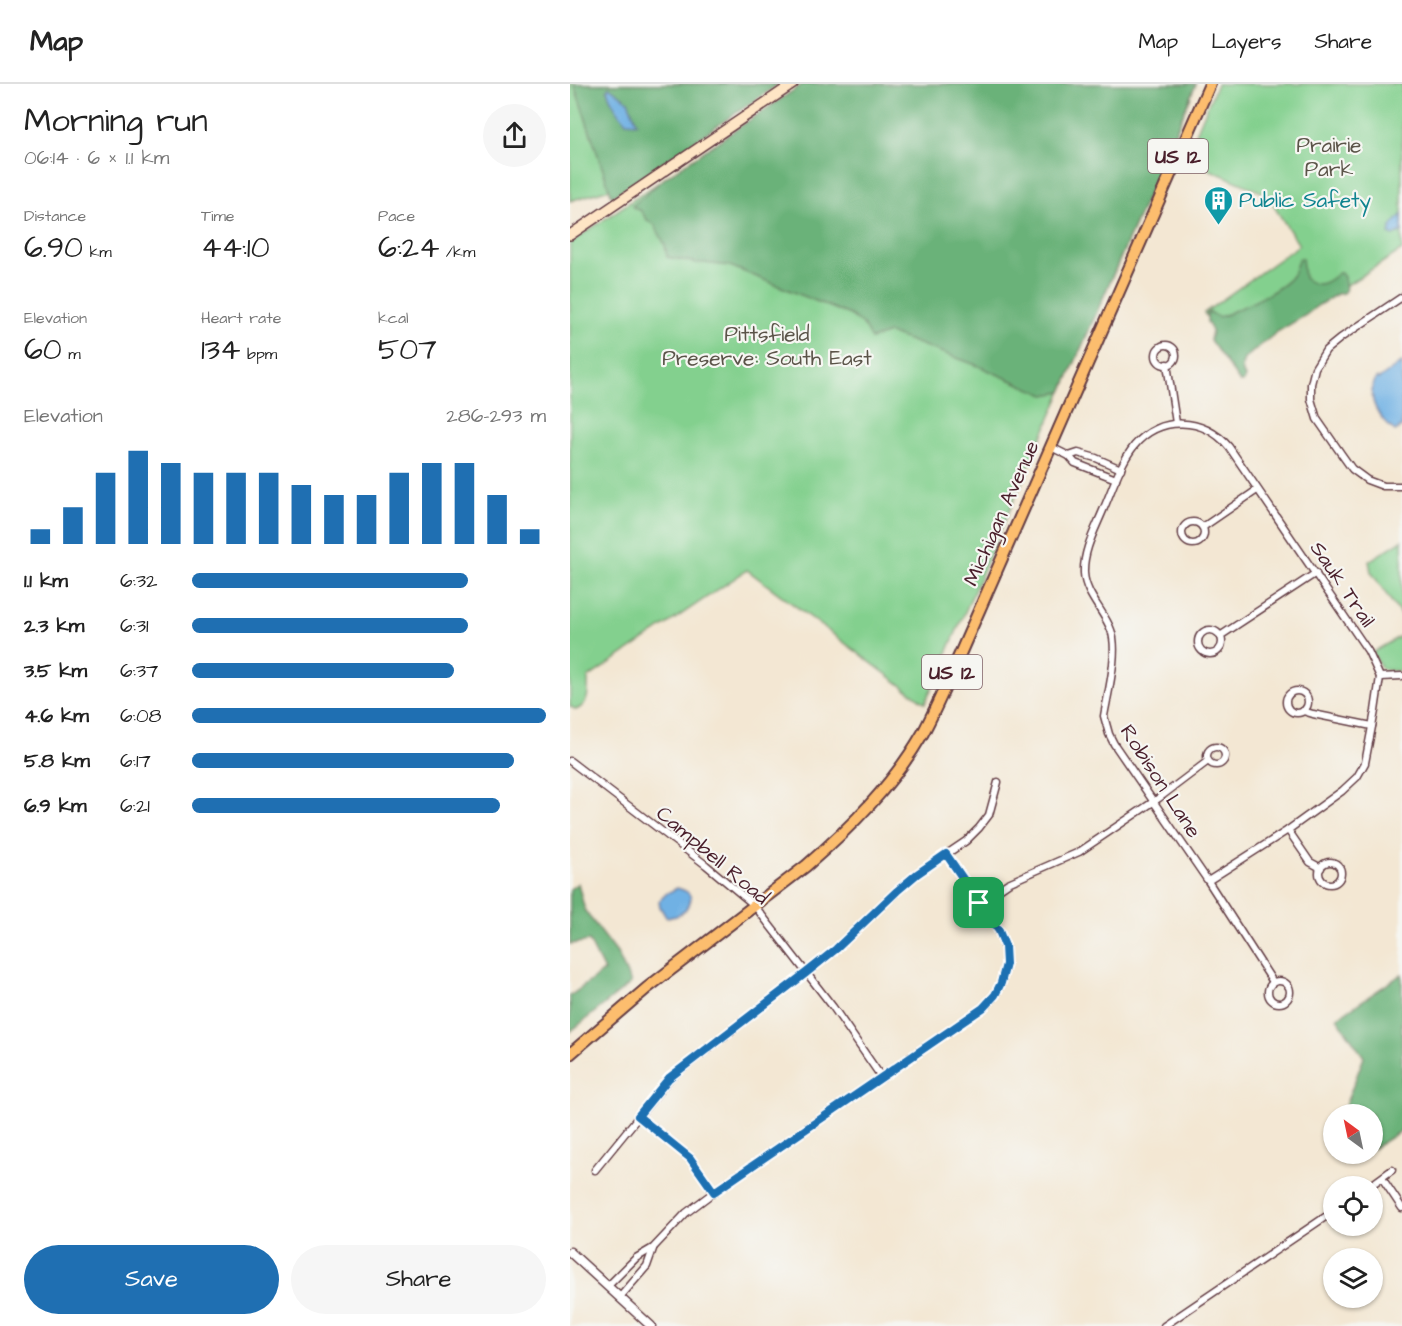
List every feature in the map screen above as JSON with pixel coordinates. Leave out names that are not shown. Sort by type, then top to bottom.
[{"type":"highway","name":"Michigan Avenue","points":[[754,905],[806,866],[850,827],[884,789],[912,750],[937,706],[1210,84]]},
{"type":"highway","name":"US 12","points":[[570,1054],[632,999],[754,905]]},
{"type":"main road","points":[[570,235],[793,84]]},
{"type":"street","points":[[1402,297],[1326,350],[1316,368],[1311,384],[1311,399],[1317,419],[1352,469],[1367,480],[1383,486],[1402,486]]},
{"type":"street","points":[[1051,447],[1070,456],[1075,463],[1116,479],[1133,448],[1142,438],[1163,426],[1176,423],[1167,364]]},
{"type":"street","name":"Sauk Trail","points":[[1176,423],[1198,426],[1221,437],[1368,651],[1380,677]]},
{"type":"street","points":[[1070,456],[1078,453],[1121,469]]},
{"type":"street","name":"Robison Lane","points":[[1116,479],[1087,550],[1084,573],[1086,584],[1111,631],[1114,648],[1104,716],[1106,725],[1114,744],[1273,982]]},
{"type":"street","points":[[1203,527],[1257,490]]},
{"type":"street","points":[[1220,636],[1316,573]]},
{"type":"street","points":[[1208,882],[1288,830],[1342,791],[1357,777],[1365,763],[1380,677],[1402,676]]},
{"type":"street","points":[[1303,711],[1372,726]]},
{"type":"street","name":"Campbell Road","points":[[570,761],[754,905],[833,1007],[882,1078]]},
{"type":"street","points":[[979,903],[1008,883],[1079,852],[1208,761]]},
{"type":"street","points":[[595,1170],[669,1078],[836,949],[917,874],[966,841],[980,828],[989,815],[998,782]]},
{"type":"street","points":[[1288,830],[1310,862],[1321,868]]},
{"type":"street","points":[[608,1286],[636,1257],[653,1248],[686,1213],[983,1008],[995,995],[1006,964],[1005,946],[999,931],[946,854]]},
{"type":"street","points":[[638,1116],[690,1158],[714,1192]]},
{"type":"street","points":[[1383,1177],[1392,1170]]},
{"type":"street","points":[[1383,1180],[1402,1208]]},
{"type":"street","points":[[1164,1326],[1323,1218]]},
{"type":"street","points":[[620,1297],[647,1266],[653,1248]]},
{"type":"street","points":[[570,1252],[651,1326]]},
{"type":"green space","points":[[570,84],[772,84],[616,187],[570,201]]},
{"type":"green space","points":[[574,84],[779,84],[612,197]]},
{"type":"green space","name":"Pittsfield Preserve: South East","points":[[803,84],[1191,97],[925,703],[747,570],[588,678],[586,701],[576,710],[570,706],[570,243]]},
{"type":"green space","points":[[803,84],[1196,84],[1062,392],[1045,395],[976,365],[889,333],[871,339],[863,325],[850,315],[730,266],[667,257],[665,245],[654,224],[647,220],[641,211],[632,206],[666,177]]},
{"type":"green space","name":"Prairie Park","points":[[1217,84],[1402,84],[1402,250],[1234,357],[1204,313],[1299,245],[1266,194],[1185,159]]},
{"type":"green space","points":[[1299,258],[1302,258],[1304,278],[1309,282],[1323,283],[1340,272],[1344,277],[1346,289],[1343,293],[1337,294],[1277,332],[1244,359],[1242,368],[1245,377],[1243,382],[1240,382],[1210,340],[1212,331],[1207,322],[1207,313],[1210,312],[1218,317],[1225,315],[1270,293],[1292,276]]},
{"type":"green space","points":[[1402,540],[1402,617],[1371,572],[1369,561]]},
{"type":"green space","points":[[1402,635],[1402,671],[1383,669],[1373,652]]},
{"type":"green space","points":[[578,883],[585,911],[617,953],[631,983],[570,1032],[570,996],[604,971],[589,941],[570,944],[570,889]]},
{"type":"green space","points":[[1402,974],[1402,1130],[1383,1142],[1383,1104],[1346,1104],[1364,1057],[1337,1018]]},
{"type":"water","points":[[609,87],[628,101],[637,123],[626,122],[611,99],[607,90]]},
{"type":"water","points":[[1402,214],[1402,231],[1394,236],[1389,234],[1391,227]]},
{"type":"water","points":[[1402,362],[1402,427],[1395,431],[1375,408],[1372,393],[1376,378],[1379,379]]},
{"type":"water","points":[[677,888],[690,895],[690,902],[679,914],[666,917],[659,901],[667,893]]},
{"type":"place","name":"Public Safety","points":[[1218,226]]},
{"type":"route","points":[[946,854],[979,903],[999,931],[1005,946],[1006,964],[995,995],[983,1008],[714,1192],[690,1158],[638,1116],[669,1078],[836,949],[897,891],[946,854]]}]
